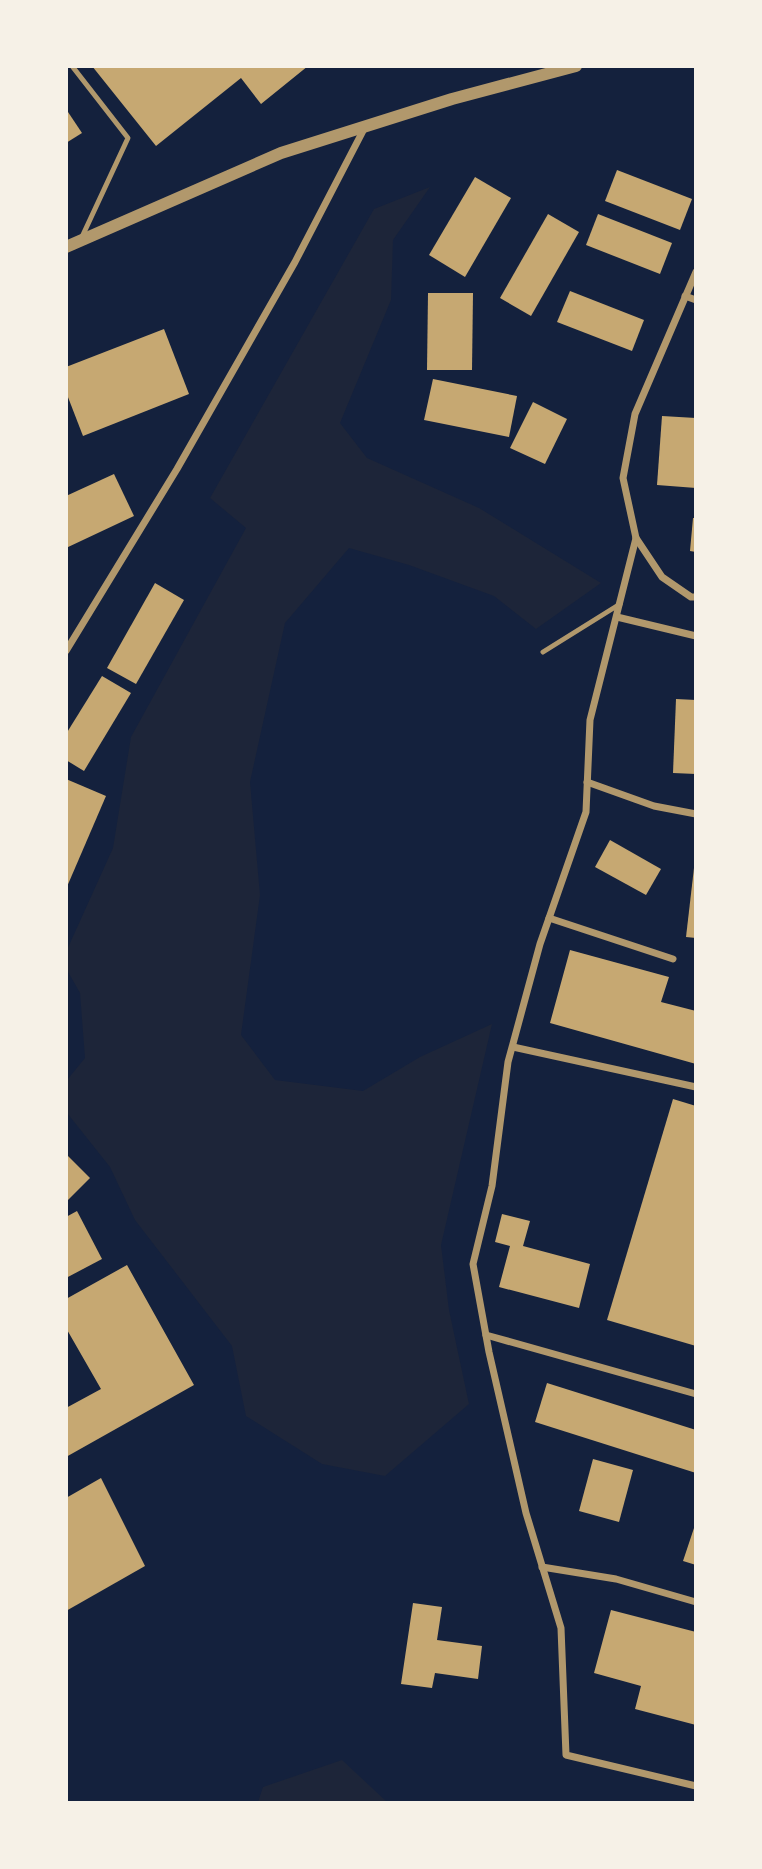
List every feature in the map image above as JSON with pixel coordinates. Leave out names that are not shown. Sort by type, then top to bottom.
[{"type":"street","points":[[66,247],[281,153],[364,129],[452,99],[576,66]]},
{"type":"street","points":[[66,652],[236,366],[295,262],[364,129]]},
{"type":"street","points":[[695,272],[635,414],[623,478],[636,538],[662,577],[695,597]]},
{"type":"street","points":[[685,296],[695,300]]},
{"type":"street","points":[[636,538],[590,720],[586,811],[549,918],[508,1062],[492,1186],[473,1264],[526,1513],[561,1628],[566,1755],[695,1786]]},
{"type":"street","points":[[617,617],[695,636]]},
{"type":"street","points":[[587,782],[654,806],[695,814]]},
{"type":"street","points":[[549,918],[673,959]]},
{"type":"street","points":[[513,1047],[695,1087]]},
{"type":"street","points":[[486,1335],[695,1394]]},
{"type":"street","points":[[542,1567],[616,1579],[695,1602]]},
{"type":"lane","points":[[72,66],[128,138],[80,242]]},
{"type":"lane","points":[[543,652],[620,604]]},
{"type":"shaded area","points":[[430,187],[393,240],[391,300],[340,423],[367,458],[479,508],[601,583],[536,629],[494,596],[409,565],[349,548],[285,623],[250,782],[260,895],[241,1035],[275,1080],[363,1091],[420,1057],[492,1024],[441,1245],[449,1310],[469,1404],[385,1476],[322,1464],[246,1416],[232,1346],[135,1220],[110,1167],[67,1113],[67,1080],[85,1058],[80,993],[67,970],[66,952],[113,848],[131,737],[246,528],[210,498],[374,209]]},
{"type":"shaded area","points":[[342,1760],[387,1802],[258,1802],[263,1787]]},
{"type":"building","points":[[92,66],[308,66],[261,104],[241,78],[156,146]]},
{"type":"building","points":[[66,109],[82,133],[66,143]]},
{"type":"building","points":[[617,170],[692,199],[680,230],[605,201]]},
{"type":"building","points":[[475,177],[511,198],[465,277],[429,255]]},
{"type":"building","points":[[548,214],[579,232],[531,316],[500,298]]},
{"type":"building","points":[[598,214],[672,243],[660,274],[586,245]]},
{"type":"building","points":[[570,291],[644,320],[632,351],[557,322]]},
{"type":"building","points":[[428,293],[473,293],[472,370],[427,370]]},
{"type":"building","points":[[164,329],[189,394],[83,436],[66,392],[66,367]]},
{"type":"building","points":[[433,379],[517,396],[509,437],[424,420]]},
{"type":"building","points":[[533,402],[567,419],[545,464],[510,448]]},
{"type":"building","points":[[662,416],[696,418],[696,488],[657,485]]},
{"type":"building","points":[[114,474],[134,516],[66,548],[66,496]]},
{"type":"building","points":[[693,518],[696,518],[696,552],[690,551]]},
{"type":"building","points":[[155,583],[184,600],[136,684],[107,668]]},
{"type":"building","points":[[102,676],[131,693],[84,771],[66,760],[66,734]]},
{"type":"building","points":[[676,699],[696,700],[696,774],[673,773]]},
{"type":"building","points":[[66,779],[106,796],[66,889]]},
{"type":"building","points":[[610,840],[661,869],[646,895],[595,867]]},
{"type":"building","points":[[696,868],[696,938],[686,937]]},
{"type":"building","points":[[570,950],[669,977],[661,1002],[696,1011],[696,1064],[550,1023]]},
{"type":"building","points":[[673,1099],[696,1106],[696,1346],[607,1320]]},
{"type":"building","points":[[66,1154],[90,1178],[66,1202]]},
{"type":"building","points":[[77,1211],[102,1259],[66,1278],[66,1217]]},
{"type":"building","points":[[502,1214],[530,1221],[523,1246],[590,1264],[579,1308],[499,1287],[510,1246],[495,1242]]},
{"type":"building","points":[[127,1265],[194,1385],[66,1457],[66,1408],[101,1389],[66,1328],[66,1299]]},
{"type":"building","points":[[547,1383],[696,1430],[696,1473],[535,1422]]},
{"type":"building","points":[[593,1459],[633,1470],[619,1522],[579,1511]]},
{"type":"building","points":[[101,1478],[145,1566],[66,1611],[66,1498]]},
{"type":"building","points":[[696,1525],[696,1565],[683,1561]]},
{"type":"building","points":[[413,1603],[442,1607],[437,1640],[482,1646],[478,1679],[435,1673],[432,1688],[401,1684]]},
{"type":"building","points":[[611,1610],[696,1632],[696,1725],[635,1709],[641,1686],[594,1673]]}]
